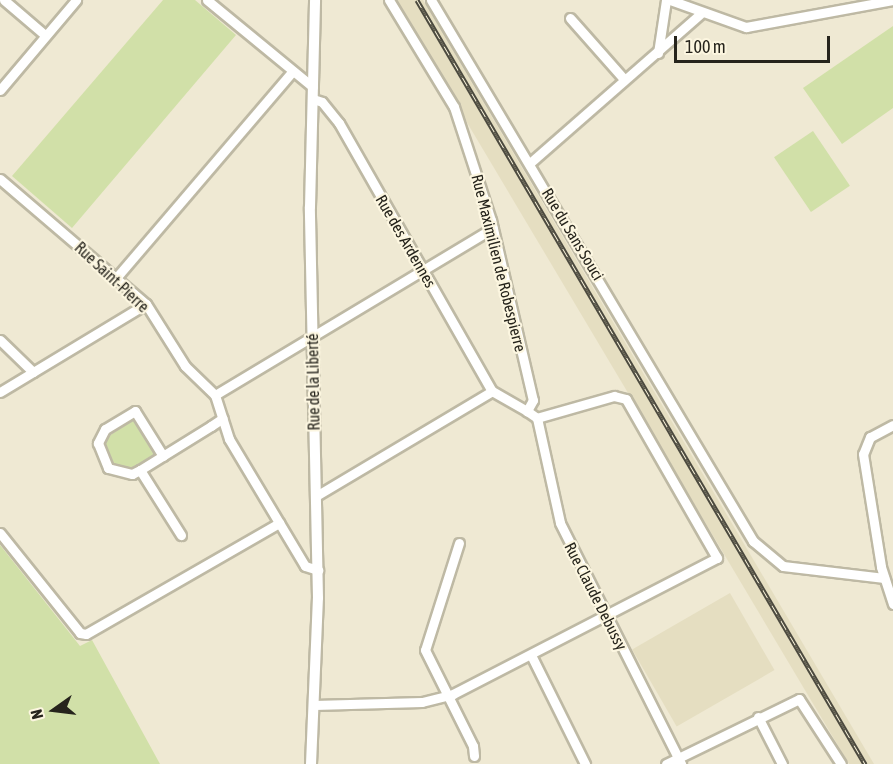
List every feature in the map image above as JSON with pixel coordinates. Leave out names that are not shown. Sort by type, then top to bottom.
[{"type":"street","points":[[4,0],[45,35]]},
{"type":"street","points":[[0,90],[76,0]]},
{"type":"street","points":[[207,0],[291,73],[313,87]]},
{"type":"street","name":"Rue de la Liberté","points":[[311,764],[318,570],[312,335],[315,0]]},
{"type":"street","name":"Rue Maximilien de Robespierre","points":[[389,0],[454,107],[493,228],[533,400],[527,411]]},
{"type":"street","name":"Rue du Sans Souci","points":[[430,0],[530,163],[753,541],[783,566],[872,572],[884,578]]},
{"type":"street","points":[[658,53],[668,0],[700,14],[746,27],[893,0]]},
{"type":"street","points":[[530,163],[622,78],[658,53],[700,14]]},
{"type":"street","points":[[570,18],[622,78]]},
{"type":"street","points":[[116,278],[291,73]]},
{"type":"street","name":"Rue des Ardennes","points":[[313,99],[322,102],[339,123],[492,391]]},
{"type":"street","name":"Rue Saint-Pierre","points":[[0,178],[146,304],[185,366],[215,395],[229,439],[305,566],[318,570]]},
{"type":"street","points":[[215,395],[493,228]]},
{"type":"street","points":[[0,392],[146,304]]},
{"type":"street","points":[[0,340],[33,372]]},
{"type":"street","points":[[314,705],[422,702],[447,694],[531,655],[717,558],[626,399],[614,396],[537,418],[492,391],[316,495]]},
{"type":"street","points":[[163,456],[135,411],[105,429],[98,450],[108,468],[125,474],[140,470],[163,456],[223,418]]},
{"type":"street","name":"Rue Claude Debussy","points":[[537,418],[560,524],[679,761]]},
{"type":"street","points":[[893,425],[870,437],[863,454],[884,578],[893,604]]},
{"type":"street","points":[[140,470],[181,535]]},
{"type":"street","points":[[0,533],[80,633],[86,634],[279,523]]},
{"type":"street","points":[[459,543],[425,646],[474,756]]},
{"type":"street","points":[[884,578],[893,573]]},
{"type":"street","points":[[531,655],[585,764]]},
{"type":"street","points":[[666,764],[679,761],[758,717],[798,699],[841,764]]},
{"type":"street","points":[[758,717],[782,764]]},
{"type":"shaded area","points":[[394,0],[423,0],[874,764],[849,764]]},
{"type":"shaded area","points":[[730,593],[774,670],[677,727],[632,650]]},
{"type":"green space","points":[[163,0],[195,0],[236,35],[72,228],[12,176]]},
{"type":"green space","points":[[893,26],[893,108],[842,144],[803,88]]},
{"type":"green space","points":[[813,131],[850,186],[811,212],[774,157]]},
{"type":"green space","points":[[132,419],[156,455],[132,469],[112,466],[104,440]]},
{"type":"green space","points":[[0,545],[80,646],[92,640],[160,764],[0,764]]},
{"type":"railway","points":[[417,0],[865,764]]}]
